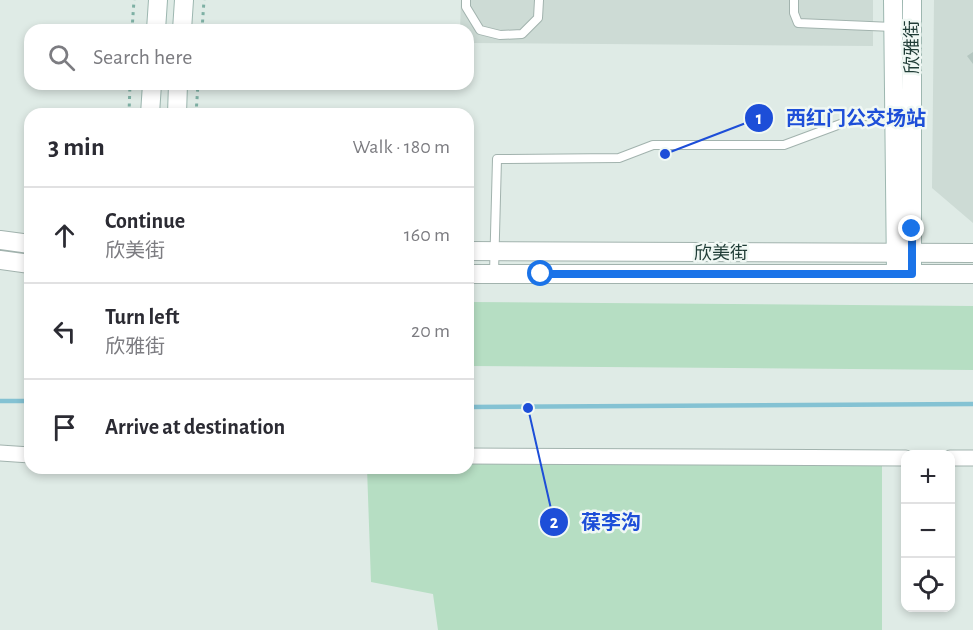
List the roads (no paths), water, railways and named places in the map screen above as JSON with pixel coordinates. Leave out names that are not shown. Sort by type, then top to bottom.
[{"type":"street","points":[[156,24],[158,0]]},
{"type":"street","points":[[182,24],[184,0]]},
{"type":"street","name":"欣雅街","points":[[893,0],[893,115],[904,274]]},
{"type":"street","name":"欣雅街","points":[[903,253],[912,0]]},
{"type":"street","points":[[150,108],[152,90]]},
{"type":"street","points":[[177,108],[178,90]]},
{"type":"street","points":[[0,240],[24,243]]},
{"type":"street","name":"欣美街","points":[[474,251],[973,253]]},
{"type":"street","points":[[0,260],[24,263]]},
{"type":"street","name":"欣美街","points":[[474,274],[973,274]]},
{"type":"street","points":[[0,453],[24,455]]},
{"type":"street","points":[[474,456],[901,458]]},
{"type":"street","points":[[955,458],[973,458]]},
{"type":"lane","points":[[466,0],[466,7],[480,30],[500,35],[522,34],[538,18],[539,0]]},
{"type":"lane","points":[[794,0],[794,13],[798,23],[893,27]]},
{"type":"lane","points":[[494,274],[497,159],[619,158],[653,145],[784,145],[862,116],[893,115]]},
{"type":"waterway","points":[[0,401],[24,401]]},
{"type":"waterway","points":[[474,407],[973,404]]},
{"type":"place","name":"西红门公交场站","points":[[665,154]]},
{"type":"place","name":"葆李沟","points":[[528,408]]}]
